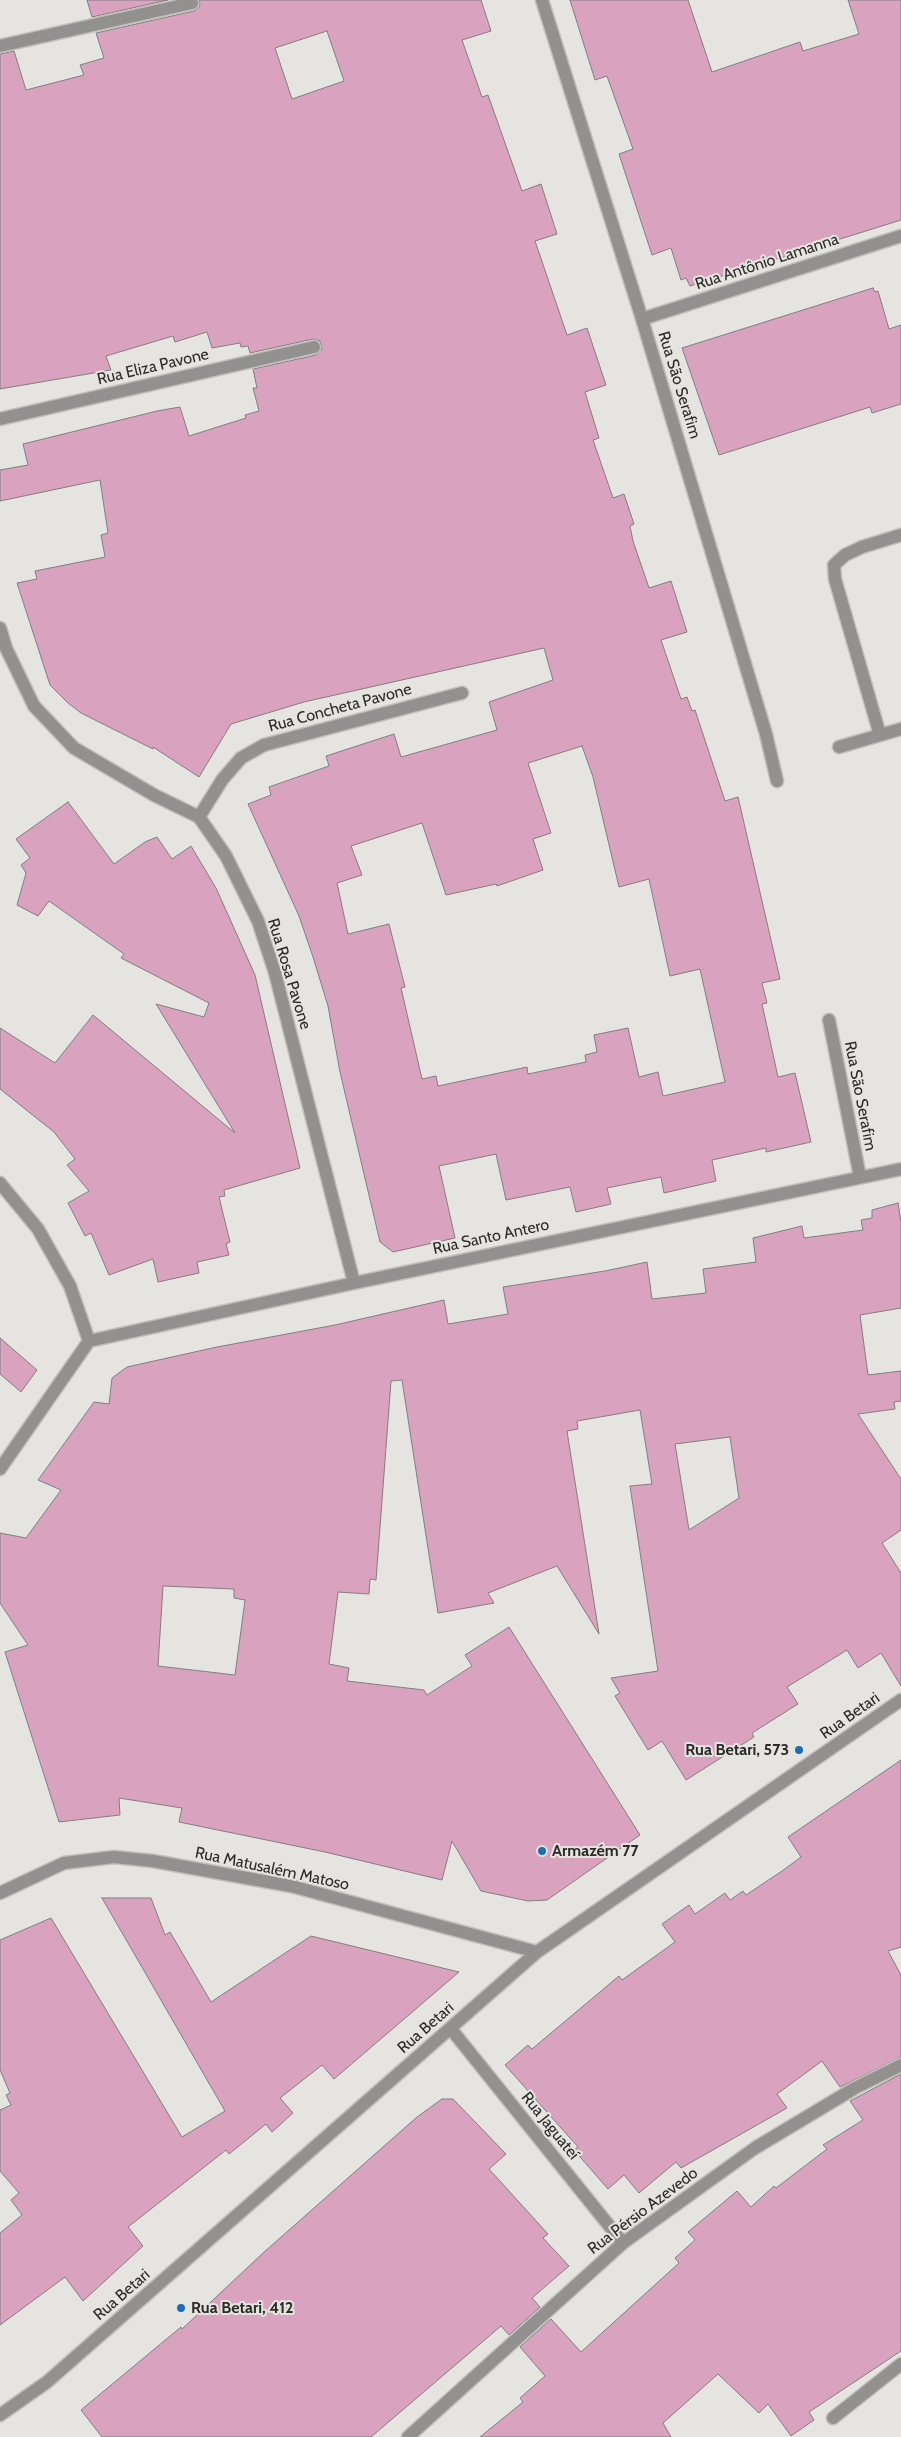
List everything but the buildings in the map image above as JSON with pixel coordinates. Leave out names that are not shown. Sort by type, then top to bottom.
[{"type":"street","name":"Rua São Serafim","points":[[542,0],[642,319],[766,734],[777,781]]},
{"type":"street","points":[[0,46],[192,3]]},
{"type":"street","name":"Rua Antônio Lamanna","points":[[642,319],[901,236]]},
{"type":"street","name":"Rua Eliza Pavone","points":[[0,419],[314,347]]},
{"type":"street","points":[[880,735],[835,579],[834,565],[845,555],[862,547],[901,535]]},
{"type":"street","name":"Rua Rosa Pavone","points":[[0,628],[6,648],[34,706],[74,748],[154,795],[199,817],[226,856],[258,921],[275,973],[354,1283]]},
{"type":"street","name":"Rua Concheta Pavone","points":[[199,817],[222,780],[241,758],[264,745],[462,693]]},
{"type":"street","points":[[839,747],[901,729]]},
{"type":"street","name":"Rua São Serafim","points":[[828,1020],[860,1177]]},
{"type":"street","name":"Rua Santo Antero","points":[[89,1341],[354,1283],[901,1169]]},
{"type":"street","points":[[0,1183],[38,1229],[70,1286],[89,1341],[0,1469]]},
{"type":"street","name":"Rua Betari","points":[[0,2415],[47,2382],[537,1952],[901,1700]]},
{"type":"street","name":"Rua Matusalém Matoso","points":[[0,1892],[64,1863],[114,1857],[153,1861],[291,1886],[537,1952]]},
{"type":"street","name":"Rua Jaguateí","points":[[451,2029],[623,2243]]},
{"type":"street","name":"Rua Pérsio Azevedo","points":[[408,2437],[623,2243],[756,2148],[855,2088],[901,2065]]},
{"type":"street","points":[[834,2418],[901,2364]]},
{"type":"place","name":"Rua Betari, 573","points":[[799,1750]]},
{"type":"place","name":"Armazém 77","points":[[542,1851]]},
{"type":"place","name":"Rua Betari, 412","points":[[181,2308]]}]
